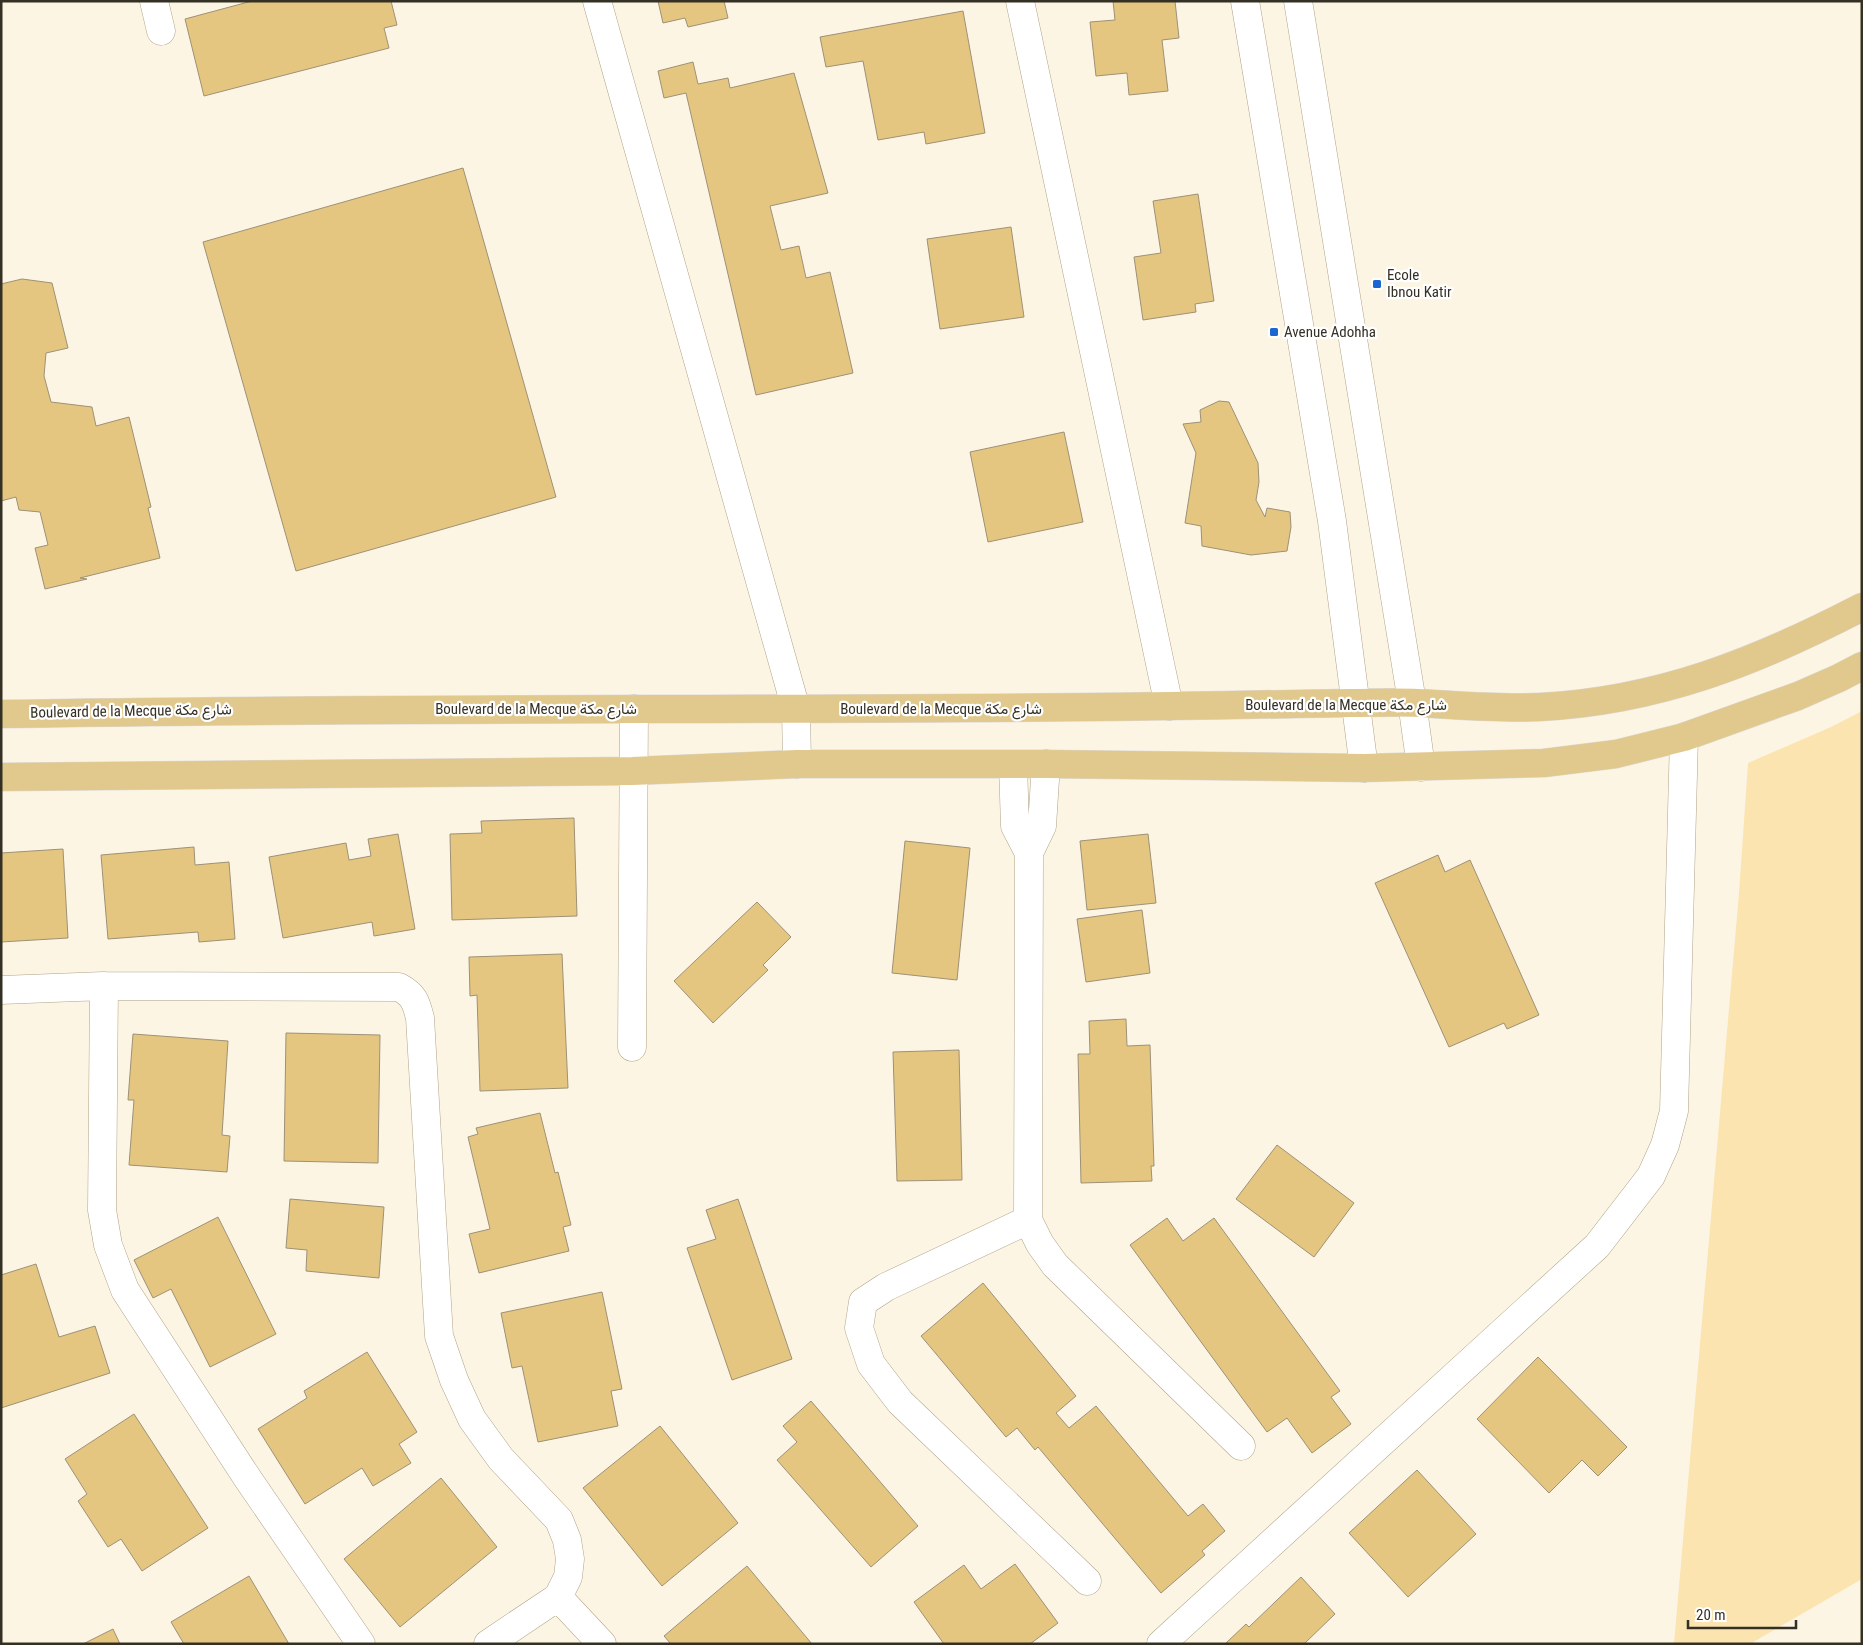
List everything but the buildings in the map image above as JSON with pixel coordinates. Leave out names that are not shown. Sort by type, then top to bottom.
[{"type":"main road","name":"Boulevard de la Mecque شارع مكة","points":[[1,714],[233,709],[1082,708],[1412,702],[1485,708],[1540,707],[1602,701],[1668,688],[1740,664],[1812,633],[1862,607]]},
{"type":"main road","points":[[1,778],[632,771],[798,764],[1046,764],[1364,768],[1544,763],[1616,754],[1684,736],[1798,696],[1862,666]]},
{"type":"street","points":[[154,1],[160,31]]},
{"type":"street","points":[[597,1],[796,709],[798,764]]},
{"type":"street","points":[[1020,1],[1169,706]]},
{"type":"street","points":[[1245,1],[1332,521],[1364,768]]},
{"type":"street","points":[[1298,1],[1421,767]]},
{"type":"street","points":[[632,1047],[632,771],[634,709]]},
{"type":"street","points":[[1161,1644],[1597,1246],[1651,1176],[1665,1145],[1674,1111],[1684,736]]},
{"type":"street","points":[[1046,764],[1042,826],[1029,853],[1028,1220],[1040,1244],[1055,1265],[1241,1446]]},
{"type":"street","points":[[1013,765],[1015,826],[1029,853]]},
{"type":"street","points":[[1,990],[104,986],[399,987],[410,993],[420,1018],[439,1336],[454,1380],[472,1419],[501,1459],[559,1520],[567,1540],[570,1559],[568,1577],[558,1597],[488,1644]]},
{"type":"street","points":[[104,986],[102,1210],[108,1245],[125,1290],[248,1479],[361,1644]]},
{"type":"street","points":[[1028,1220],[886,1287],[863,1302],[859,1328],[871,1364],[900,1402],[1087,1581]]},
{"type":"street","points":[[558,1597],[602,1644]]},
{"type":"shaded area","points":[[1862,711],[1862,1579],[1750,1644],[1674,1644],[1739,893],[1748,763],[1831,727]]},
{"type":"place","name":"Ecole Ibnou Katir","points":[[1377,284]]},
{"type":"place","name":"Avenue Adohha","points":[[1274,332]]}]
